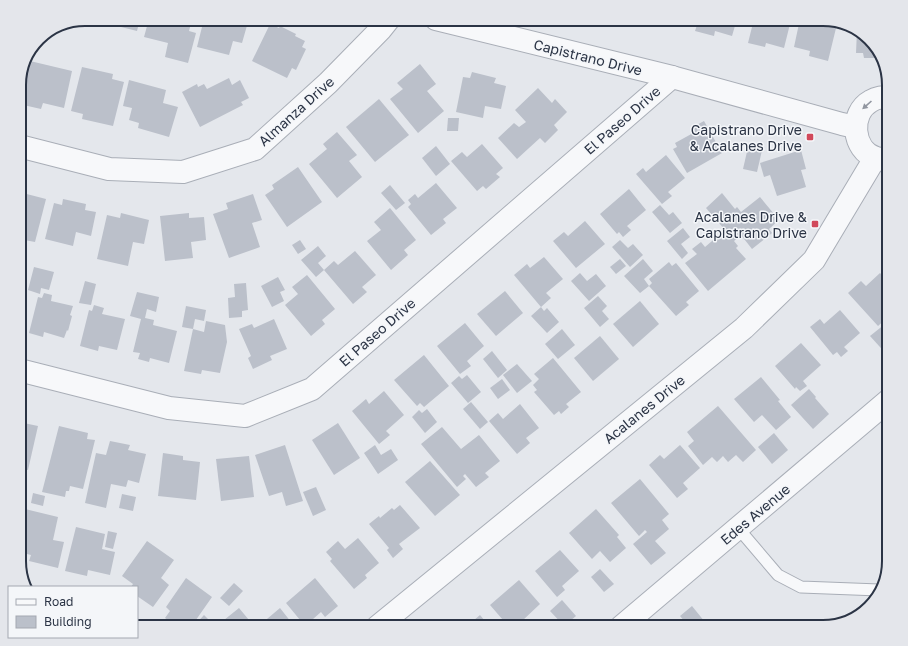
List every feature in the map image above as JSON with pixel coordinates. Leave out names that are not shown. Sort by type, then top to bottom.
[{"type":"street","name":"Almanza Drive","points":[[26,148],[109,169],[183,172],[255,149],[328,83],[383,26]]},
{"type":"street","name":"Capistrano Drive","points":[[464,26],[672,77],[855,127]]},
{"type":"street","name":"El Paseo Drive","points":[[26,372],[169,408],[245,416],[312,389],[672,77]]},
{"type":"street","points":[[882,97],[870,101],[863,108],[855,127],[857,140],[864,150],[882,159]]},
{"type":"street","name":"Acalanes Drive","points":[[386,620],[744,328],[814,260],[882,159]]},
{"type":"street","name":"Edes Avenue","points":[[629,620],[882,406]]},
{"type":"lane","points":[[738,528],[778,575],[801,587],[874,590]]},
{"type":"building","points":[[117,26],[138,26],[137,31]]},
{"type":"building","points":[[147,26],[190,26],[189,31],[196,33],[188,63],[165,57],[168,43],[144,37]]},
{"type":"building","points":[[202,26],[247,26],[242,43],[233,41],[229,55],[197,47]]},
{"type":"building","points":[[269,26],[279,28],[280,26],[296,34],[295,36],[305,41],[302,47],[306,49],[296,70],[292,68],[287,78],[252,61]]},
{"type":"building","points":[[697,26],[735,26],[732,36],[715,31],[714,36],[695,31]]},
{"type":"building","points":[[752,26],[790,26],[784,48],[766,43],[765,47],[748,43]]},
{"type":"building","points":[[798,26],[836,28],[828,61],[809,56],[810,51],[794,47]]},
{"type":"building","points":[[857,37],[867,46],[875,58],[864,58],[863,53],[856,53]]},
{"type":"building","points":[[31,61],[72,71],[64,108],[43,103],[41,109],[26,106],[26,82]]},
{"type":"building","points":[[420,64],[436,84],[427,91],[444,111],[418,133],[390,99],[403,89],[397,83]]},
{"type":"building","points":[[82,67],[113,74],[112,79],[124,82],[113,126],[82,119],[83,114],[71,111]]},
{"type":"building","points":[[472,72],[496,78],[494,83],[506,86],[501,109],[485,106],[483,118],[456,112],[463,77],[470,78]]},
{"type":"building","points":[[229,78],[232,85],[240,80],[249,98],[241,102],[243,105],[200,127],[182,92],[197,84],[198,87],[204,84],[207,89]]},
{"type":"building","points":[[129,80],[166,90],[163,103],[178,107],[169,137],[138,128],[139,123],[129,120],[132,108],[123,106]]},
{"type":"building","points":[[538,88],[552,103],[555,99],[567,112],[554,125],[558,130],[545,143],[540,138],[517,159],[498,138],[514,123],[519,127],[526,122],[515,110]]},
{"type":"building","points":[[379,99],[409,135],[375,162],[346,127]]},
{"type":"building","points":[[448,118],[459,118],[458,131],[447,131]]},
{"type":"building","points":[[704,121],[722,153],[687,173],[673,149],[677,147],[675,143],[695,132],[693,127]]},
{"type":"building","points":[[337,132],[357,155],[349,161],[362,177],[337,198],[309,164],[327,149],[323,144]]},
{"type":"building","points":[[749,143],[763,146],[757,172],[743,169]]},
{"type":"building","points":[[482,144],[503,168],[496,174],[500,177],[486,189],[483,186],[477,191],[451,161],[462,152],[467,157]]},
{"type":"building","points":[[436,146],[450,164],[436,176],[422,158]]},
{"type":"building","points":[[801,150],[806,169],[801,170],[806,187],[777,196],[770,175],[764,177],[760,163]]},
{"type":"building","points":[[666,155],[685,178],[668,192],[672,196],[662,204],[636,174],[643,168],[646,172]]},
{"type":"building","points":[[298,167],[322,202],[287,227],[265,195],[274,189],[272,185]]},
{"type":"building","points":[[436,183],[457,208],[443,219],[446,223],[431,235],[408,207],[411,204],[408,200],[415,194],[418,198]]},
{"type":"building","points":[[390,185],[405,203],[396,210],[381,193]]},
{"type":"building","points":[[629,189],[646,210],[627,226],[631,230],[623,237],[619,232],[617,234],[600,214]]},
{"type":"building","points":[[722,193],[735,209],[737,207],[741,212],[760,197],[779,220],[769,229],[772,233],[752,249],[741,235],[734,241],[738,246],[736,248],[746,259],[708,291],[685,263],[697,254],[692,249],[701,242],[705,247],[725,230],[706,208]]},
{"type":"building","points":[[26,194],[46,199],[35,242],[26,240]]},
{"type":"building","points":[[253,194],[262,220],[252,223],[260,247],[229,258],[213,214],[228,209],[226,203]]},
{"type":"building","points":[[63,199],[86,204],[85,210],[96,212],[91,236],[76,232],[73,246],[45,239],[54,203],[62,205]]},
{"type":"building","points":[[660,205],[669,215],[673,212],[682,223],[670,233],[652,212]]},
{"type":"building","points":[[390,208],[416,240],[404,250],[408,255],[391,270],[367,241],[381,230],[374,222]]},
{"type":"building","points":[[121,213],[149,220],[144,244],[133,242],[128,266],[97,259],[107,215],[120,218]]},
{"type":"building","points":[[189,213],[189,218],[204,217],[206,240],[191,242],[193,258],[165,261],[160,216]]},
{"type":"building","points":[[585,221],[605,244],[576,268],[553,241],[564,232],[568,236]]},
{"type":"building","points":[[683,228],[690,237],[681,244],[688,253],[682,259],[667,241]]},
{"type":"building","points":[[300,240],[306,249],[298,254],[292,245]]},
{"type":"building","points":[[620,240],[628,248],[633,244],[643,255],[630,267],[612,247]]},
{"type":"building","points":[[318,246],[326,256],[318,263],[324,270],[316,277],[301,260]]},
{"type":"building","points":[[355,251],[376,275],[362,287],[367,292],[353,304],[324,270],[334,261],[338,265]]},
{"type":"building","points":[[544,257],[563,279],[546,293],[551,298],[541,307],[514,275],[527,264],[530,268]]},
{"type":"building","points":[[620,259],[626,266],[616,274],[610,267]]},
{"type":"building","points":[[643,259],[653,271],[644,279],[649,286],[640,293],[624,276]]},
{"type":"building","points":[[669,262],[672,266],[676,263],[699,291],[686,302],[689,305],[676,316],[649,286],[652,283],[649,279]]},
{"type":"building","points":[[34,267],[54,272],[49,290],[41,288],[40,294],[28,290]]},
{"type":"building","points":[[580,273],[587,281],[596,274],[606,286],[589,301],[571,281]]},
{"type":"building","points":[[880,273],[882,275],[882,322],[878,326],[848,293],[861,281],[866,286]]},
{"type":"building","points":[[307,275],[335,309],[322,320],[325,324],[311,336],[285,305],[298,294],[292,287]]},
{"type":"building","points":[[278,277],[285,290],[280,292],[284,301],[272,307],[261,286]]},
{"type":"building","points":[[85,281],[96,284],[91,305],[79,303]]},
{"type":"building","points":[[246,283],[248,310],[242,311],[242,317],[229,318],[228,298],[235,297],[234,284]]},
{"type":"building","points":[[505,291],[523,313],[496,336],[477,314]]},
{"type":"building","points":[[137,292],[159,297],[156,312],[147,309],[145,318],[154,320],[153,325],[177,331],[169,363],[150,358],[149,362],[138,359],[140,353],[133,352],[141,319],[130,316]]},
{"type":"building","points":[[44,293],[52,295],[51,301],[73,306],[68,331],[67,330],[64,338],[44,332],[43,337],[29,333],[38,297],[42,298]]},
{"type":"building","points":[[598,296],[607,306],[602,311],[609,319],[600,327],[584,308]]},
{"type":"building","points":[[640,301],[659,324],[633,347],[613,324]]},
{"type":"building","points":[[94,305],[104,308],[102,314],[125,319],[117,350],[99,346],[98,351],[80,346],[89,310],[92,311]]},
{"type":"building","points":[[186,306],[206,310],[204,321],[195,319],[193,329],[182,327]]},
{"type":"building","points":[[541,307],[544,311],[547,308],[559,322],[547,333],[531,316]]},
{"type":"building","points":[[840,310],[860,333],[844,347],[848,351],[841,357],[837,352],[833,355],[810,327],[820,319],[824,324]]},
{"type":"building","points":[[274,319],[287,349],[270,356],[272,360],[253,369],[248,358],[251,356],[239,329],[252,324],[254,328]]},
{"type":"building","points":[[206,321],[225,325],[227,342],[220,373],[202,370],[201,374],[184,371],[193,329],[204,332]]},
{"type":"building","points":[[465,323],[484,346],[467,361],[471,366],[460,374],[437,346]]},
{"type":"building","points":[[882,326],[882,349],[870,336]]},
{"type":"building","points":[[562,329],[575,345],[558,359],[545,344]]},
{"type":"building","points":[[600,336],[619,359],[593,381],[574,358]]},
{"type":"building","points":[[801,343],[821,365],[803,381],[807,386],[800,391],[796,387],[795,389],[775,366]]},
{"type":"building","points":[[492,351],[507,370],[498,378],[483,359]]},
{"type":"building","points":[[424,355],[449,386],[424,407],[420,403],[417,406],[394,380]]},
{"type":"building","points":[[553,358],[581,392],[566,404],[569,407],[561,414],[559,411],[554,415],[534,392],[537,390],[533,385],[539,379],[534,374]]},
{"type":"building","points":[[517,364],[532,381],[517,393],[503,375]]},
{"type":"building","points":[[467,375],[481,392],[468,403],[451,383],[459,376],[462,379]]},
{"type":"building","points":[[761,377],[780,400],[778,401],[791,417],[776,430],[762,415],[754,422],[734,399]]},
{"type":"building","points":[[502,379],[510,390],[498,399],[490,388]]},
{"type":"building","points":[[809,389],[829,414],[813,429],[791,405]]},
{"type":"building","points":[[384,391],[404,415],[386,431],[390,435],[379,444],[352,411],[366,399],[369,404]]},
{"type":"building","points":[[471,402],[488,422],[480,429],[463,409]]},
{"type":"building","points":[[520,404],[539,428],[526,438],[530,443],[517,454],[489,421],[498,413],[503,419]]},
{"type":"building","points":[[718,406],[756,450],[743,462],[736,455],[728,462],[723,456],[717,462],[712,457],[703,465],[688,446],[694,441],[687,432]]},
{"type":"building","points":[[427,409],[437,422],[425,433],[412,417],[419,410],[422,413]]},
{"type":"building","points":[[26,423],[38,426],[28,470],[26,470]]},
{"type":"building","points":[[338,423],[360,458],[334,475],[312,440]]},
{"type":"building","points":[[59,426],[88,433],[87,439],[95,440],[83,489],[70,486],[69,491],[66,491],[65,497],[42,492]]},
{"type":"building","points":[[442,427],[461,449],[479,435],[500,461],[485,473],[489,477],[476,487],[465,474],[463,476],[466,479],[457,487],[421,444]]},
{"type":"building","points":[[774,433],[788,450],[772,464],[758,447]]},
{"type":"building","points":[[110,441],[130,445],[128,450],[146,454],[139,483],[128,480],[126,487],[111,484],[106,508],[85,503],[96,453],[106,455]]},
{"type":"building","points":[[285,445],[303,501],[286,506],[282,492],[269,496],[255,455]]},
{"type":"building","points":[[375,445],[381,455],[391,449],[398,460],[378,474],[364,453]]},
{"type":"building","points":[[680,445],[700,468],[683,483],[688,489],[677,498],[649,465],[660,455],[664,459]]},
{"type":"building","points":[[163,453],[183,456],[183,460],[200,462],[196,500],[158,496]]},
{"type":"building","points":[[249,456],[254,497],[221,501],[216,459]]},
{"type":"building","points":[[430,461],[460,495],[435,516],[405,482]]},
{"type":"building","points":[[640,479],[669,514],[662,520],[669,529],[655,541],[666,553],[651,565],[633,544],[647,532],[645,530],[639,536],[611,503]]},
{"type":"building","points":[[316,487],[326,510],[313,516],[303,492]]},
{"type":"building","points":[[33,493],[45,496],[43,506],[31,503]]},
{"type":"building","points":[[122,494],[136,497],[133,511],[119,508]]},
{"type":"building","points":[[400,505],[420,528],[399,544],[403,549],[393,558],[387,550],[389,548],[369,524],[379,516],[380,518],[392,508],[394,510]]},
{"type":"building","points":[[26,509],[58,517],[53,540],[64,542],[58,568],[29,561],[31,555],[26,554]]},
{"type":"building","points":[[596,509],[619,535],[617,537],[626,548],[610,562],[600,551],[592,559],[569,533]]},
{"type":"building","points":[[76,527],[105,534],[102,549],[115,552],[110,575],[88,570],[87,576],[65,571]]},
{"type":"building","points":[[108,531],[117,533],[113,549],[105,547]]},
{"type":"building","points":[[358,538],[379,563],[365,575],[367,578],[354,589],[330,561],[332,559],[326,552],[338,541],[345,549]]},
{"type":"building","points":[[147,541],[174,560],[161,578],[169,585],[153,607],[138,597],[138,586],[132,586],[133,584],[122,576]]},
{"type":"building","points":[[560,550],[579,571],[562,586],[565,590],[557,597],[535,571]]},
{"type":"building","points":[[600,569],[614,584],[604,592],[591,577]]},
{"type":"building","points":[[186,578],[212,597],[196,620],[168,620],[165,618],[170,611],[166,607]]},
{"type":"building","points":[[315,578],[338,606],[325,617],[321,612],[312,620],[300,620],[286,603]]},
{"type":"building","points":[[519,580],[540,604],[523,620],[503,620],[490,605]]},
{"type":"building","points":[[234,583],[243,591],[229,606],[220,598]]},
{"type":"building","points":[[562,600],[576,616],[571,620],[558,620],[550,611]]},
{"type":"building","points":[[692,606],[703,620],[683,620],[680,616]]},
{"type":"building","points":[[239,608],[249,620],[224,620]]},
{"type":"building","points":[[280,608],[289,620],[266,620]]},
{"type":"building","points":[[204,615],[209,620],[199,620]]},
{"type":"building","points":[[480,615],[484,620],[474,620]]},
{"type":"place","name":"Capistrano Drive & Acalanes Drive","points":[[810,137]]},
{"type":"place","name":"Acalanes Drive & Capistrano Drive","points":[[815,224]]}]
